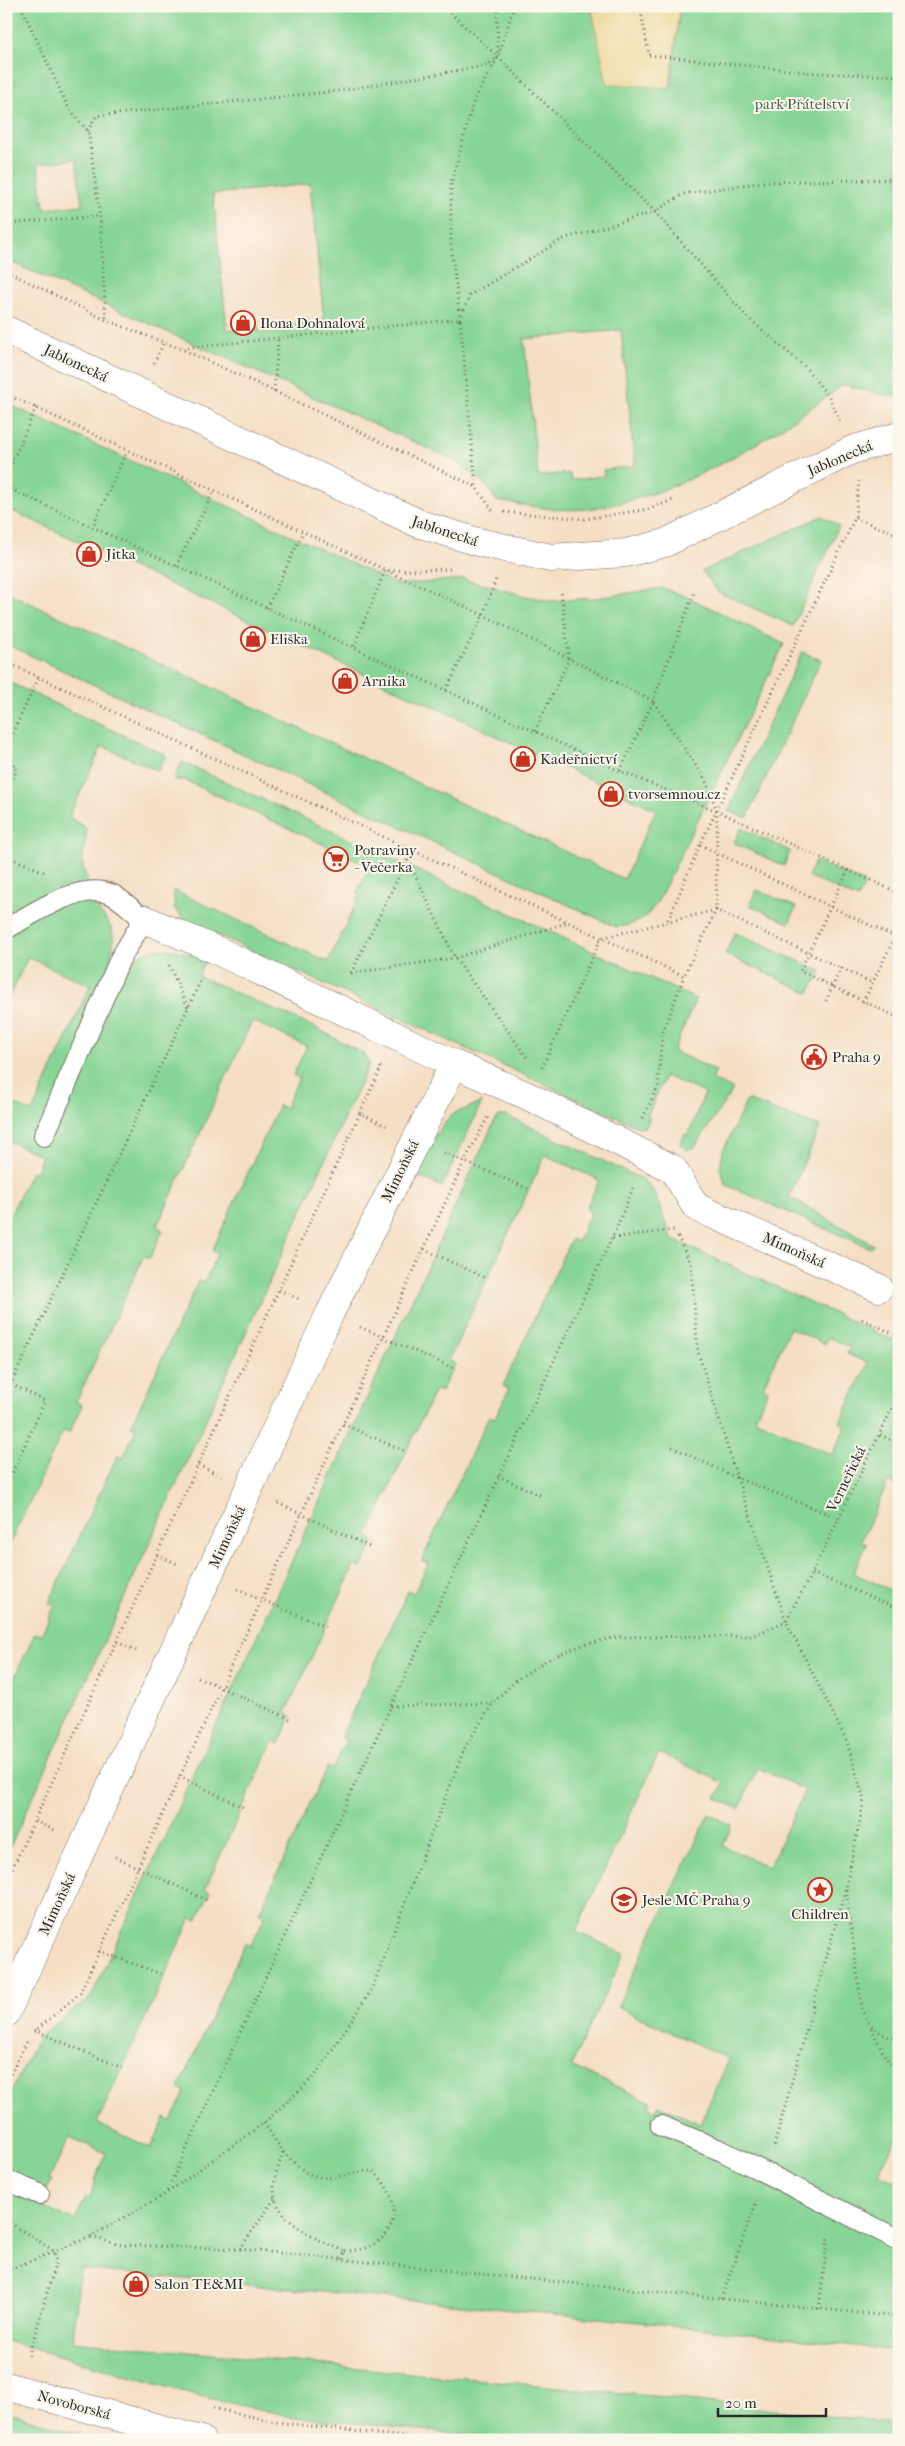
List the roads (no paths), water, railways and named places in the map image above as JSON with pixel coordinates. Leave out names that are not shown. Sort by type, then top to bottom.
[{"type":"street","name":"Jablonecká","points":[[6,330],[420,524],[478,542],[551,558],[626,552],[665,543],[852,450],[899,436]]},
{"type":"street","name":"Mimoňská","points":[[144,919],[216,950],[454,1064],[535,1086],[638,1151],[673,1169],[696,1207],[879,1288]]},
{"type":"street","name":"Mimoňská","points":[[17,2020],[85,1844],[249,1489],[415,1140],[454,1064]]},
{"type":"street","name":"Novoborská","points":[[6,2386],[200,2440]]},
{"type":"lane","points":[[6,929],[58,900],[88,891],[113,895],[144,919],[120,959],[44,1136]]},
{"type":"lane","points":[[661,2126],[722,2151],[899,2240]]},
{"type":"lane","points":[[6,2180],[39,2194]]},
{"type":"place","name":"Ilona Dohnalová","points":[[243,323]]},
{"type":"place","name":"Jitka","points":[[89,554]]},
{"type":"place","name":"Eliška","points":[[253,639]]},
{"type":"place","name":"Arnika","points":[[345,681]]},
{"type":"place","name":"Kadeřnictví","points":[[523,759]]},
{"type":"place","name":"tvorsemnou.cz","points":[[611,794]]},
{"type":"place","name":"Potraviny - Večerka","points":[[336,859]]},
{"type":"place","name":"Praha 9","points":[[814,1057]]},
{"type":"place","name":"Children","points":[[820,1890]]},
{"type":"place","name":"Jesle MČ Praha 9","points":[[624,1900]]},
{"type":"place","name":"Salon TE&MI","points":[[136,2284]]},
{"type":"park label","name":"park Přátelství","points":[[802,104]]}]
